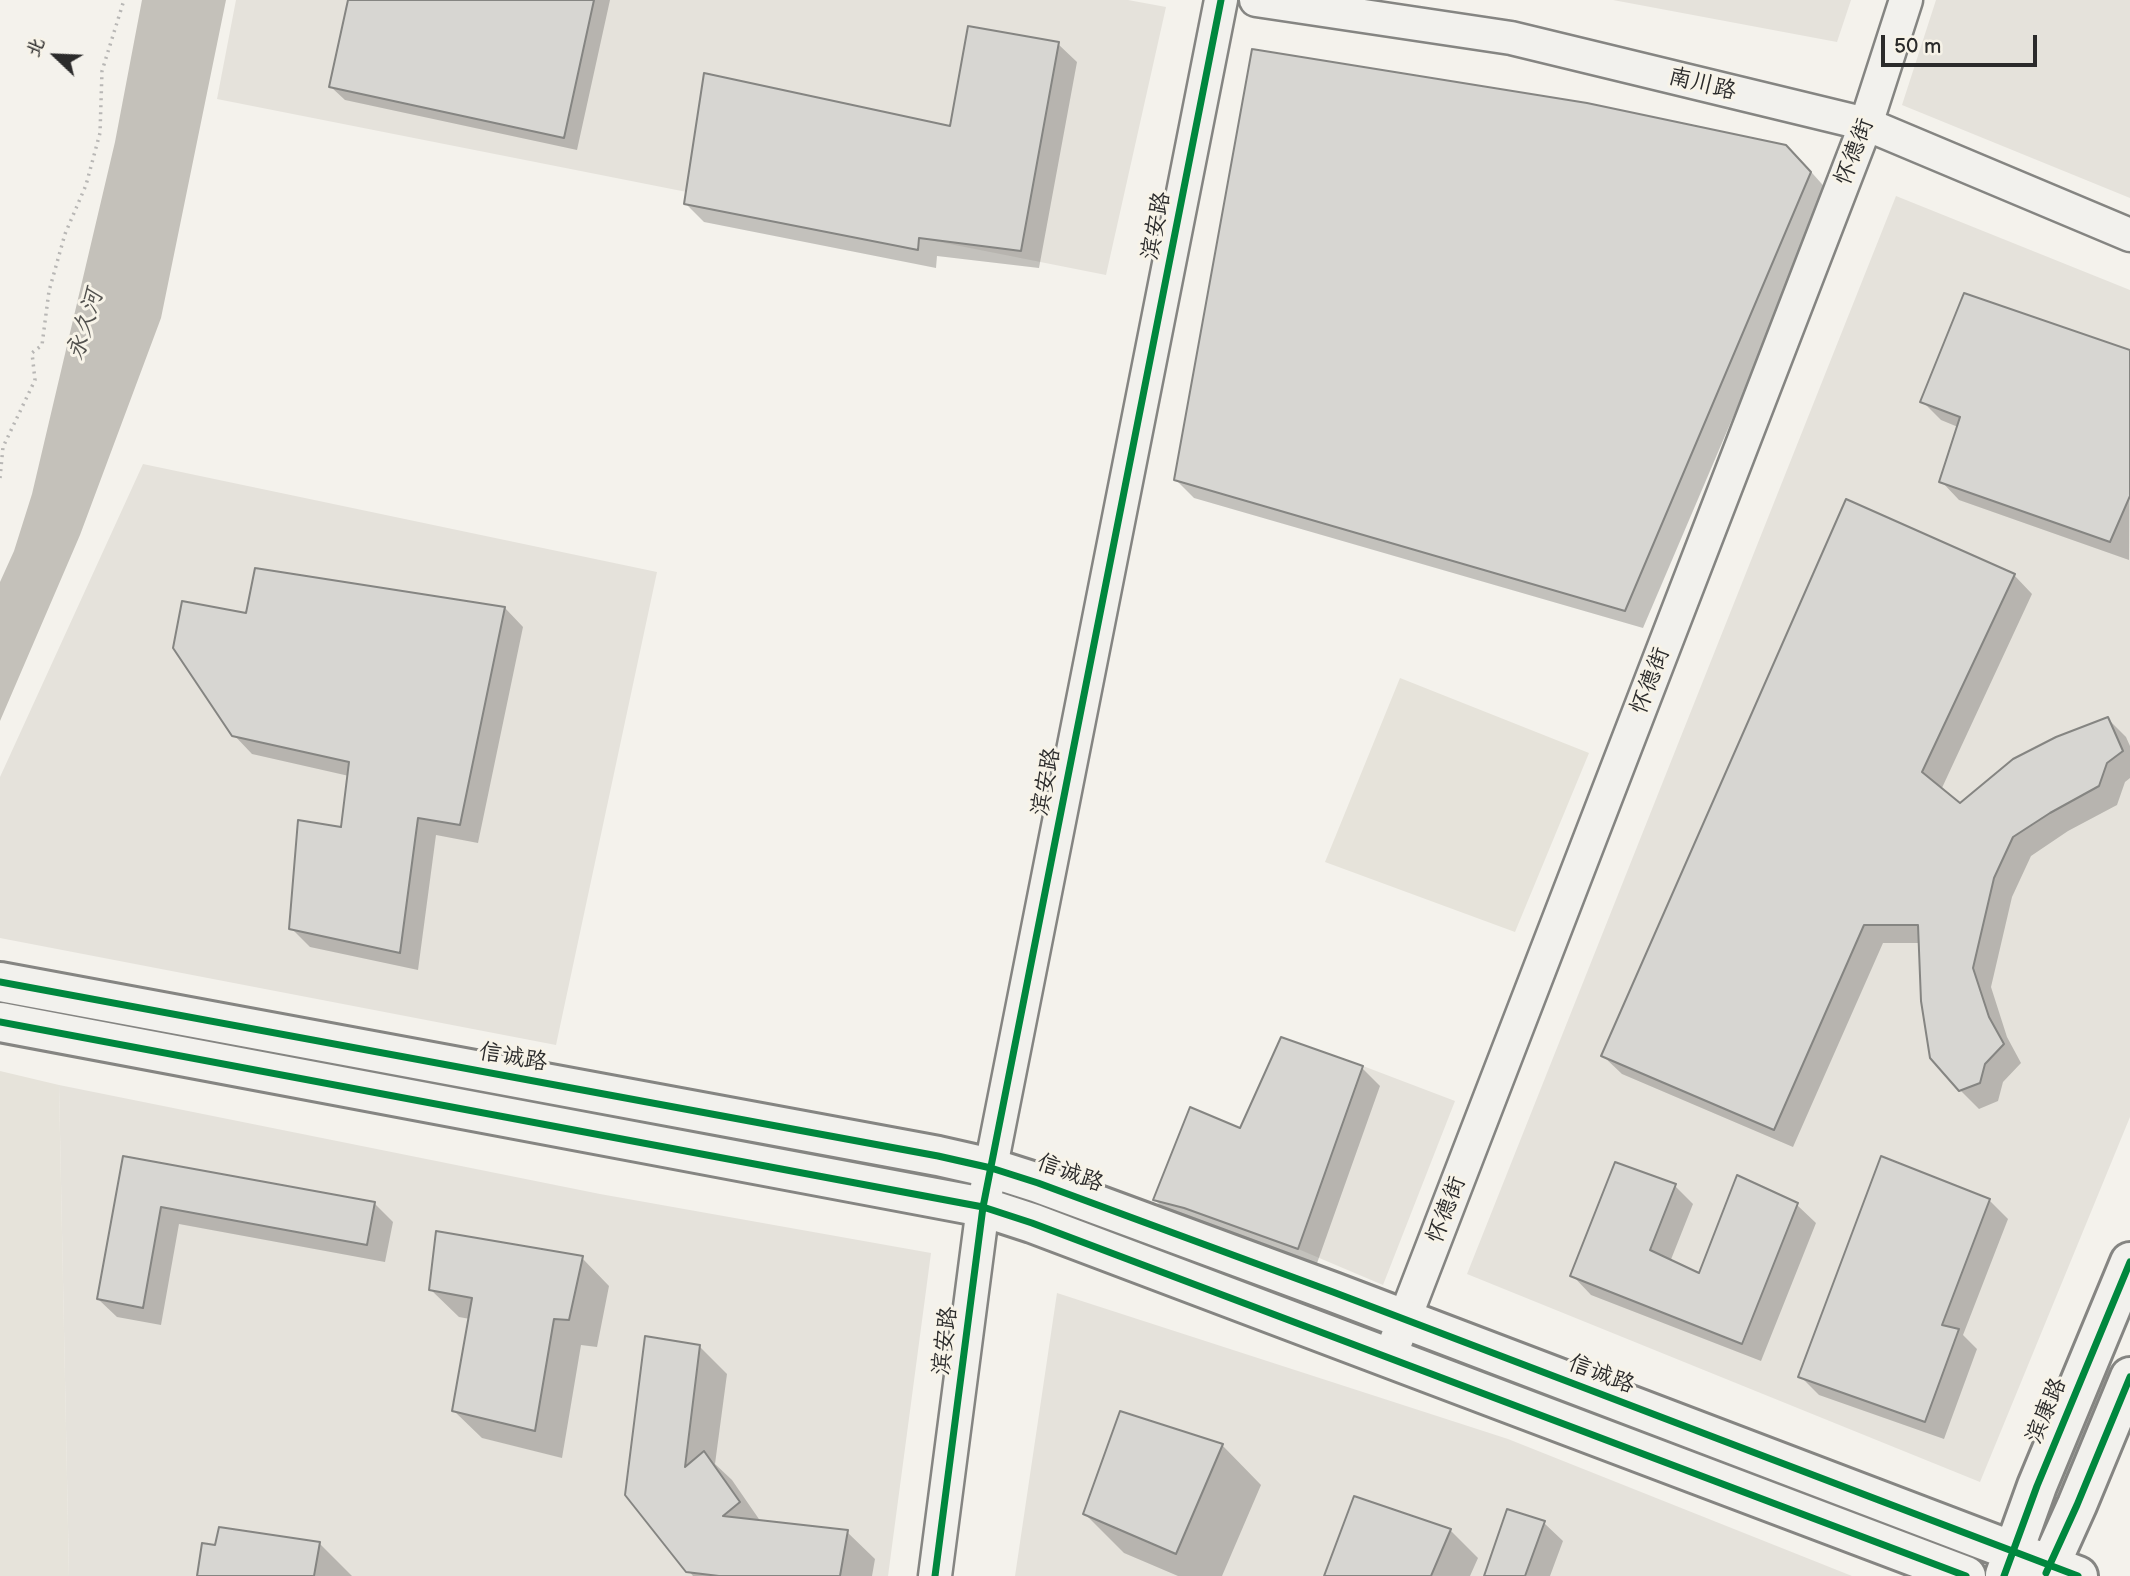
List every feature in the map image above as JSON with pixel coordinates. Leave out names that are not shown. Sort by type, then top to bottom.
[{"type":"main road","name":"信诚路","points":[[17,985],[991,1168],[1038,1182],[1404,1320],[2009,1564],[2058,1572]]},
{"type":"main road","points":[[13,1024],[983,1207],[1032,1223],[1966,1576]]},
{"type":"main road","name":"滨康路","points":[[2009,1564],[2037,1486],[2130,1262]]},
{"type":"main road","points":[[2058,1572],[2130,1377]]},
{"type":"street","name":"滨安路","points":[[935,1576],[983,1207],[1221,0]]},
{"type":"street","name":"南川路","points":[[1256,0],[1511,38],[1867,124],[2130,235]]},
{"type":"street","name":"怀德街","points":[[1389,1359],[1867,124],[1906,0]]},
{"type":"path","points":[[0,478],[3,447],[35,380],[32,353],[42,345],[49,291],[65,234],[86,186],[100,133],[102,71],[124,0]]},
{"type":"shaded area","points":[[236,0],[1128,0],[1166,7],[1106,275],[217,99]]},
{"type":"shaded area","points":[[1613,0],[1851,0],[1837,42]]},
{"type":"shaded area","points":[[1936,0],[2130,0],[2130,198],[1902,105]]},
{"type":"shaded area","points":[[1896,196],[2130,290],[2130,1117],[1980,1482],[1467,1274]]},
{"type":"shaded area","points":[[143,464],[657,572],[556,1045],[0,938],[0,777]]},
{"type":"shaded area","points":[[1400,678],[1589,753],[1515,932],[1325,862]]},
{"type":"shaded area","points":[[1363,1066],[1455,1101],[1383,1285],[1298,1249]]},
{"type":"shaded area","points":[[0,1071],[59,1085],[69,1576],[0,1576]]},
{"type":"shaded area","points":[[59,1085],[600,1194],[931,1253],[888,1576],[69,1576]]},
{"type":"shaded area","points":[[1057,1293],[1508,1439],[1852,1576],[1015,1576]]},
{"type":"water","name":"永久河","points":[[142,0],[226,0],[161,318],[80,535],[0,721],[0,582],[14,551],[32,494],[115,142]]},
{"type":"building","points":[[348,0],[594,0],[564,138],[329,87]]},
{"type":"building","points":[[968,26],[1059,42],[1021,251],[919,238],[918,250],[684,204],[704,73],[950,126]]},
{"type":"building","points":[[1252,49],[1587,103],[1786,145],[1811,172],[1625,611],[1174,480]]},
{"type":"building","points":[[1964,293],[2130,350],[2130,496],[2110,542],[1939,482],[1960,417],[1920,402]]},
{"type":"building","points":[[1846,499],[2015,574],[1922,772],[1960,803],[2013,759],[2056,737],[2108,717],[2123,751],[2107,763],[2099,786],[2013,837],[1994,878],[1973,968],[1989,1017],[2004,1044],[1985,1064],[1980,1083],[1959,1091],[1930,1058],[1921,1001],[1918,925],[1864,925],[1774,1130],[1601,1056]]},
{"type":"building","points":[[255,568],[505,607],[460,825],[418,818],[400,953],[289,929],[298,820],[341,827],[349,762],[232,736],[173,648],[182,601],[246,613]]},
{"type":"building","points":[[1281,1037],[1363,1066],[1298,1249],[1184,1208],[1153,1200],[1190,1107],[1240,1128]]},
{"type":"building","points":[[123,1156],[375,1202],[367,1245],[161,1207],[143,1308],[97,1299]]},
{"type":"building","points":[[1881,1156],[1990,1199],[1942,1325],[1959,1329],[1925,1422],[1798,1377]]},
{"type":"building","points":[[1615,1162],[1676,1184],[1650,1250],[1699,1273],[1737,1175],[1798,1203],[1742,1344],[1570,1276]]},
{"type":"building","points":[[436,1231],[583,1256],[569,1320],[554,1319],[535,1431],[452,1411],[472,1298],[429,1290]]},
{"type":"building","points":[[645,1336],[700,1345],[685,1467],[704,1451],[740,1502],[723,1516],[848,1530],[840,1576],[719,1576],[686,1572],[625,1495]]},
{"type":"building","points":[[1120,1411],[1223,1444],[1176,1554],[1083,1514]]},
{"type":"building","points":[[1354,1496],[1451,1529],[1431,1576],[1324,1576]]},
{"type":"building","points":[[1507,1509],[1545,1521],[1525,1576],[1484,1576]]},
{"type":"building","points":[[219,1527],[320,1542],[314,1576],[197,1576],[202,1543],[215,1545]]},
{"type":"cycle path","points":[[935,1576],[983,1207],[1221,0]]},
{"type":"cycle path","points":[[0,982],[991,1168],[1333,1292],[2078,1576]]},
{"type":"cycle path","points":[[0,1022],[983,1207],[1032,1223],[1966,1576]]},
{"type":"cycle path","points":[[2004,1576],[2037,1486],[2130,1262]]},
{"type":"cycle path","points":[[2046,1573],[2130,1377]]}]
